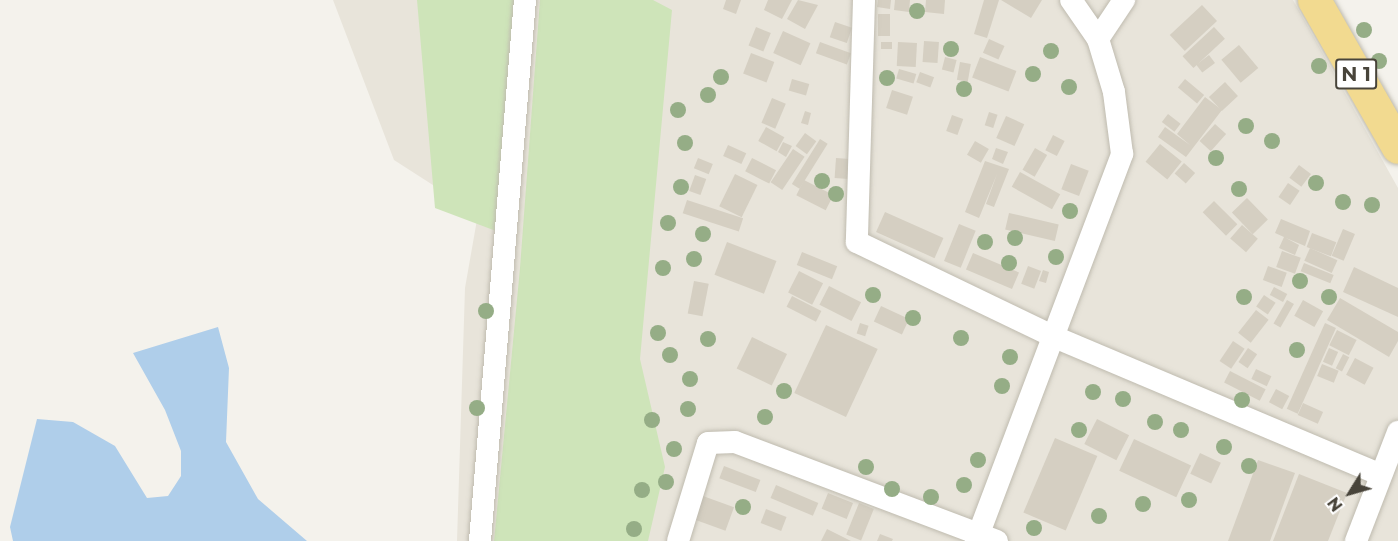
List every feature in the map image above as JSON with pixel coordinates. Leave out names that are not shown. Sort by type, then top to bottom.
[{"type":"highway","name":"N 1","points":[[1314,0],[1398,147]]},
{"type":"street","points":[[480,541],[525,0]]},
{"type":"street","points":[[864,0],[857,242],[1052,336],[1382,475]]},
{"type":"street","points":[[678,541],[708,443],[735,442],[984,539],[1052,336],[1122,154],[1114,92],[1098,39],[1071,0]]},
{"type":"street","points":[[1098,39],[1124,0]]},
{"type":"street","points":[[1356,541],[1398,432]]},
{"type":"shaded area","points":[[333,0],[1293,0],[1398,188],[1398,541],[457,541],[465,288],[478,214],[394,160]]},
{"type":"green space","points":[[417,0],[516,0],[496,231],[435,208]]},
{"type":"green space","points":[[540,0],[653,0],[672,10],[640,359],[665,467],[648,541],[494,541],[520,268]]},
{"type":"water","points":[[218,327],[229,368],[226,442],[258,499],[307,541],[13,541],[10,527],[37,419],[73,422],[115,446],[147,498],[168,496],[181,476],[181,451],[165,410],[133,353]]},
{"type":"building","points":[[726,0],[741,0],[736,14],[723,9]]},
{"type":"building","points":[[768,0],[792,0],[782,19],[764,10]]},
{"type":"building","points":[[798,0],[818,5],[805,29],[787,19]]},
{"type":"building","points":[[878,0],[891,0],[890,9],[877,7]]},
{"type":"building","points":[[895,0],[910,0],[909,12],[894,10]]},
{"type":"building","points":[[926,0],[945,0],[944,14],[925,12]]},
{"type":"building","points":[[984,0],[999,0],[987,38],[974,34]]},
{"type":"building","points":[[1001,0],[1042,0],[1031,18]]},
{"type":"building","points":[[1202,5],[1217,21],[1185,51],[1170,35]]},
{"type":"building","points":[[878,14],[890,14],[890,36],[878,36]]},
{"type":"building","points":[[835,22],[852,28],[847,43],[830,37]]},
{"type":"building","points":[[756,27],[771,33],[763,52],[749,46]]},
{"type":"building","points":[[1214,27],[1225,39],[1193,68],[1183,56]]},
{"type":"building","points":[[783,31],[810,43],[801,65],[773,53]]},
{"type":"building","points":[[989,39],[1005,46],[998,60],[983,53]]},
{"type":"building","points":[[924,41],[939,42],[937,63],[923,62]]},
{"type":"building","points":[[820,42],[851,53],[847,65],[816,53]]},
{"type":"building","points":[[881,42],[892,42],[892,49],[881,49]]},
{"type":"building","points":[[898,42],[917,43],[916,67],[897,66]]},
{"type":"building","points":[[1239,45],[1258,68],[1241,83],[1221,60]]},
{"type":"building","points":[[751,53],[774,62],[766,82],[743,74]]},
{"type":"building","points":[[1209,55],[1215,63],[1202,73],[1196,65]]},
{"type":"building","points":[[945,57],[957,60],[953,73],[942,70]]},
{"type":"building","points":[[980,57],[1016,71],[1009,92],[972,78]]},
{"type":"building","points":[[960,62],[971,64],[968,82],[957,80]]},
{"type":"building","points":[[899,69],[916,74],[914,84],[896,79]]},
{"type":"building","points":[[920,72],[934,77],[930,87],[916,82]]},
{"type":"building","points":[[792,79],[809,84],[806,95],[789,91]]},
{"type":"building","points":[[1185,79],[1204,95],[1197,103],[1178,87]]},
{"type":"building","points":[[1225,82],[1238,96],[1222,111],[1209,97]]},
{"type":"building","points":[[892,90],[913,97],[907,115],[886,108]]},
{"type":"building","points":[[1205,97],[1222,110],[1186,157],[1158,137],[1165,127],[1190,145],[1177,134]]},
{"type":"building","points":[[772,98],[786,104],[775,129],[761,123]]},
{"type":"building","points":[[805,111],[811,113],[808,125],[801,123]]},
{"type":"building","points":[[989,112],[998,115],[993,128],[985,125]]},
{"type":"building","points":[[1168,114],[1181,124],[1174,132],[1162,122]]},
{"type":"building","points":[[952,115],[963,119],[957,135],[946,131]]},
{"type":"building","points":[[1006,116],[1024,124],[1015,146],[996,138]]},
{"type":"building","points":[[1215,124],[1226,134],[1211,151],[1200,141]]},
{"type":"building","points":[[766,127],[784,137],[777,151],[758,141]]},
{"type":"building","points":[[805,133],[816,141],[807,154],[796,146]]},
{"type":"building","points":[[1053,135],[1065,141],[1057,156],[1045,150]]},
{"type":"building","points":[[820,139],[828,144],[800,189],[792,184]]},
{"type":"building","points":[[975,141],[989,149],[981,163],[967,155]]},
{"type":"building","points":[[783,142],[792,146],[786,157],[778,152]]},
{"type":"building","points":[[1160,144],[1182,162],[1167,179],[1146,162]]},
{"type":"building","points":[[728,145],[746,153],[741,164],[723,156]]},
{"type":"building","points":[[996,148],[1008,152],[1003,164],[992,159]]},
{"type":"building","points":[[1035,148],[1047,155],[1035,177],[1022,170]]},
{"type":"building","points":[[793,149],[805,157],[782,190],[771,182]]},
{"type":"building","points":[[698,158],[713,164],[709,174],[694,168]]},
{"type":"building","points":[[752,158],[776,170],[769,184],[745,171]]},
{"type":"building","points":[[836,158],[850,159],[849,179],[835,178]]},
{"type":"building","points":[[985,161],[1009,169],[994,207],[986,204],[997,174],[979,218],[965,212]]},
{"type":"building","points":[[1184,163],[1195,173],[1186,183],[1175,173]]},
{"type":"building","points":[[1071,164],[1089,171],[1079,196],[1061,189]]},
{"type":"building","points":[[1299,165],[1311,174],[1301,187],[1289,178]]},
{"type":"building","points":[[1020,172],[1060,194],[1052,209],[1012,187]]},
{"type":"building","points":[[735,174],[757,185],[742,217],[719,206]]},
{"type":"building","points":[[695,175],[706,179],[700,195],[689,191]]},
{"type":"building","points":[[804,180],[833,195],[826,210],[796,195]]},
{"type":"building","points":[[1288,183],[1300,191],[1290,205],[1278,197]]},
{"type":"building","points":[[1247,198],[1268,220],[1253,234],[1232,213]]},
{"type":"building","points":[[687,200],[743,218],[739,232],[683,213]]},
{"type":"building","points":[[1214,201],[1237,224],[1226,236],[1203,212]]},
{"type":"building","points":[[885,212],[943,238],[935,258],[876,232]]},
{"type":"building","points":[[1009,213],[1059,224],[1055,241],[1005,230]]},
{"type":"building","points":[[1281,219],[1310,231],[1305,246],[1286,238],[1299,245],[1295,255],[1279,248],[1284,237],[1275,233]]},
{"type":"building","points":[[959,224],[976,231],[961,268],[944,261]]},
{"type":"building","points":[[1242,225],[1258,239],[1246,252],[1230,239]]},
{"type":"building","points":[[1343,229],[1355,234],[1344,261],[1332,256]]},
{"type":"building","points":[[1312,233],[1336,242],[1331,256],[1307,247]]},
{"type":"building","points":[[727,242],[776,261],[764,294],[714,275]]},
{"type":"building","points":[[1310,248],[1337,260],[1332,273],[1304,261]]},
{"type":"building","points":[[1282,251],[1301,258],[1295,274],[1276,267]]},
{"type":"building","points":[[802,252],[837,266],[832,279],[797,265]]},
{"type":"building","points":[[973,253],[1019,273],[1012,289],[966,270]]},
{"type":"building","points":[[1304,263],[1334,275],[1330,283],[1301,271]]},
{"type":"building","points":[[1028,266],[1041,271],[1034,289],[1021,284]]},
{"type":"building","points":[[1268,266],[1287,273],[1282,287],[1263,280]]},
{"type":"building","points":[[1354,267],[1398,288],[1398,317],[1343,292]]},
{"type":"building","points":[[1043,270],[1049,272],[1046,283],[1039,281]]},
{"type":"building","points":[[799,271],[823,283],[812,305],[788,292]]},
{"type":"building","points":[[694,281],[709,284],[702,316],[688,313]]},
{"type":"building","points":[[829,286],[861,302],[852,321],[819,305]]},
{"type":"building","points":[[1274,287],[1287,294],[1283,302],[1270,295]]},
{"type":"building","points":[[1264,295],[1276,303],[1268,314],[1256,307]]},
{"type":"building","points":[[792,296],[821,311],[816,322],[787,307]]},
{"type":"building","points":[[1340,298],[1398,332],[1398,341],[1389,357],[1327,320]]},
{"type":"building","points":[[1287,300],[1294,304],[1280,327],[1274,323]]},
{"type":"building","points":[[1303,300],[1323,311],[1314,327],[1294,316]]},
{"type":"building","points":[[881,306],[909,319],[902,335],[874,321]]},
{"type":"building","points":[[1256,310],[1269,320],[1251,343],[1238,333]]},
{"type":"building","points":[[860,323],[869,326],[865,336],[857,333]]},
{"type":"building","points":[[1325,323],[1336,328],[1298,414],[1287,409]]},
{"type":"building","points":[[826,325],[878,349],[846,417],[794,393]]},
{"type":"building","points":[[1337,330],[1357,340],[1349,355],[1329,345]]},
{"type":"building","points":[[752,337],[787,354],[772,386],[737,368]]},
{"type":"building","points":[[1233,341],[1245,349],[1231,369],[1220,361]]},
{"type":"building","points":[[1248,348],[1257,354],[1248,368],[1238,362]]},
{"type":"building","points":[[1329,348],[1338,352],[1332,366],[1323,362]]},
{"type":"building","points":[[1343,354],[1349,357],[1342,371],[1336,368]]},
{"type":"building","points":[[1355,358],[1374,368],[1365,385],[1346,375]]},
{"type":"building","points":[[1322,364],[1339,371],[1334,383],[1317,376]]},
{"type":"building","points":[[1256,369],[1271,376],[1267,386],[1251,379]]},
{"type":"building","points":[[1230,371],[1266,389],[1260,401],[1224,383]]},
{"type":"building","points":[[1276,389],[1289,396],[1282,409],[1269,402]]},
{"type":"building","points":[[1303,403],[1323,412],[1318,424],[1298,415]]},
{"type":"building","points":[[1097,419],[1129,435],[1116,460],[1084,444]]},
{"type":"building","points":[[1055,438],[1097,456],[1066,531],[1023,513]]},
{"type":"building","points":[[1134,439],[1191,466],[1176,497],[1119,471]]},
{"type":"building","points":[[1200,453],[1221,463],[1211,484],[1190,474]]},
{"type":"building","points":[[1258,460],[1295,473],[1270,541],[1228,541]]},
{"type":"building","points":[[724,466],[760,480],[756,492],[719,478]]},
{"type":"building","points":[[1299,474],[1347,493],[1328,541],[1273,541]]},
{"type":"building","points":[[776,485],[818,503],[813,516],[771,498]]},
{"type":"building","points":[[828,493],[853,503],[847,519],[822,509]]},
{"type":"building","points":[[703,496],[734,507],[725,531],[694,519]]},
{"type":"building","points":[[859,503],[874,509],[861,541],[846,535]]},
{"type":"building","points":[[766,509],[787,517],[781,531],[761,523]]},
{"type":"building","points":[[827,529],[851,541],[821,541]]},
{"type":"building","points":[[880,534],[893,539],[892,541],[877,541]]}]
